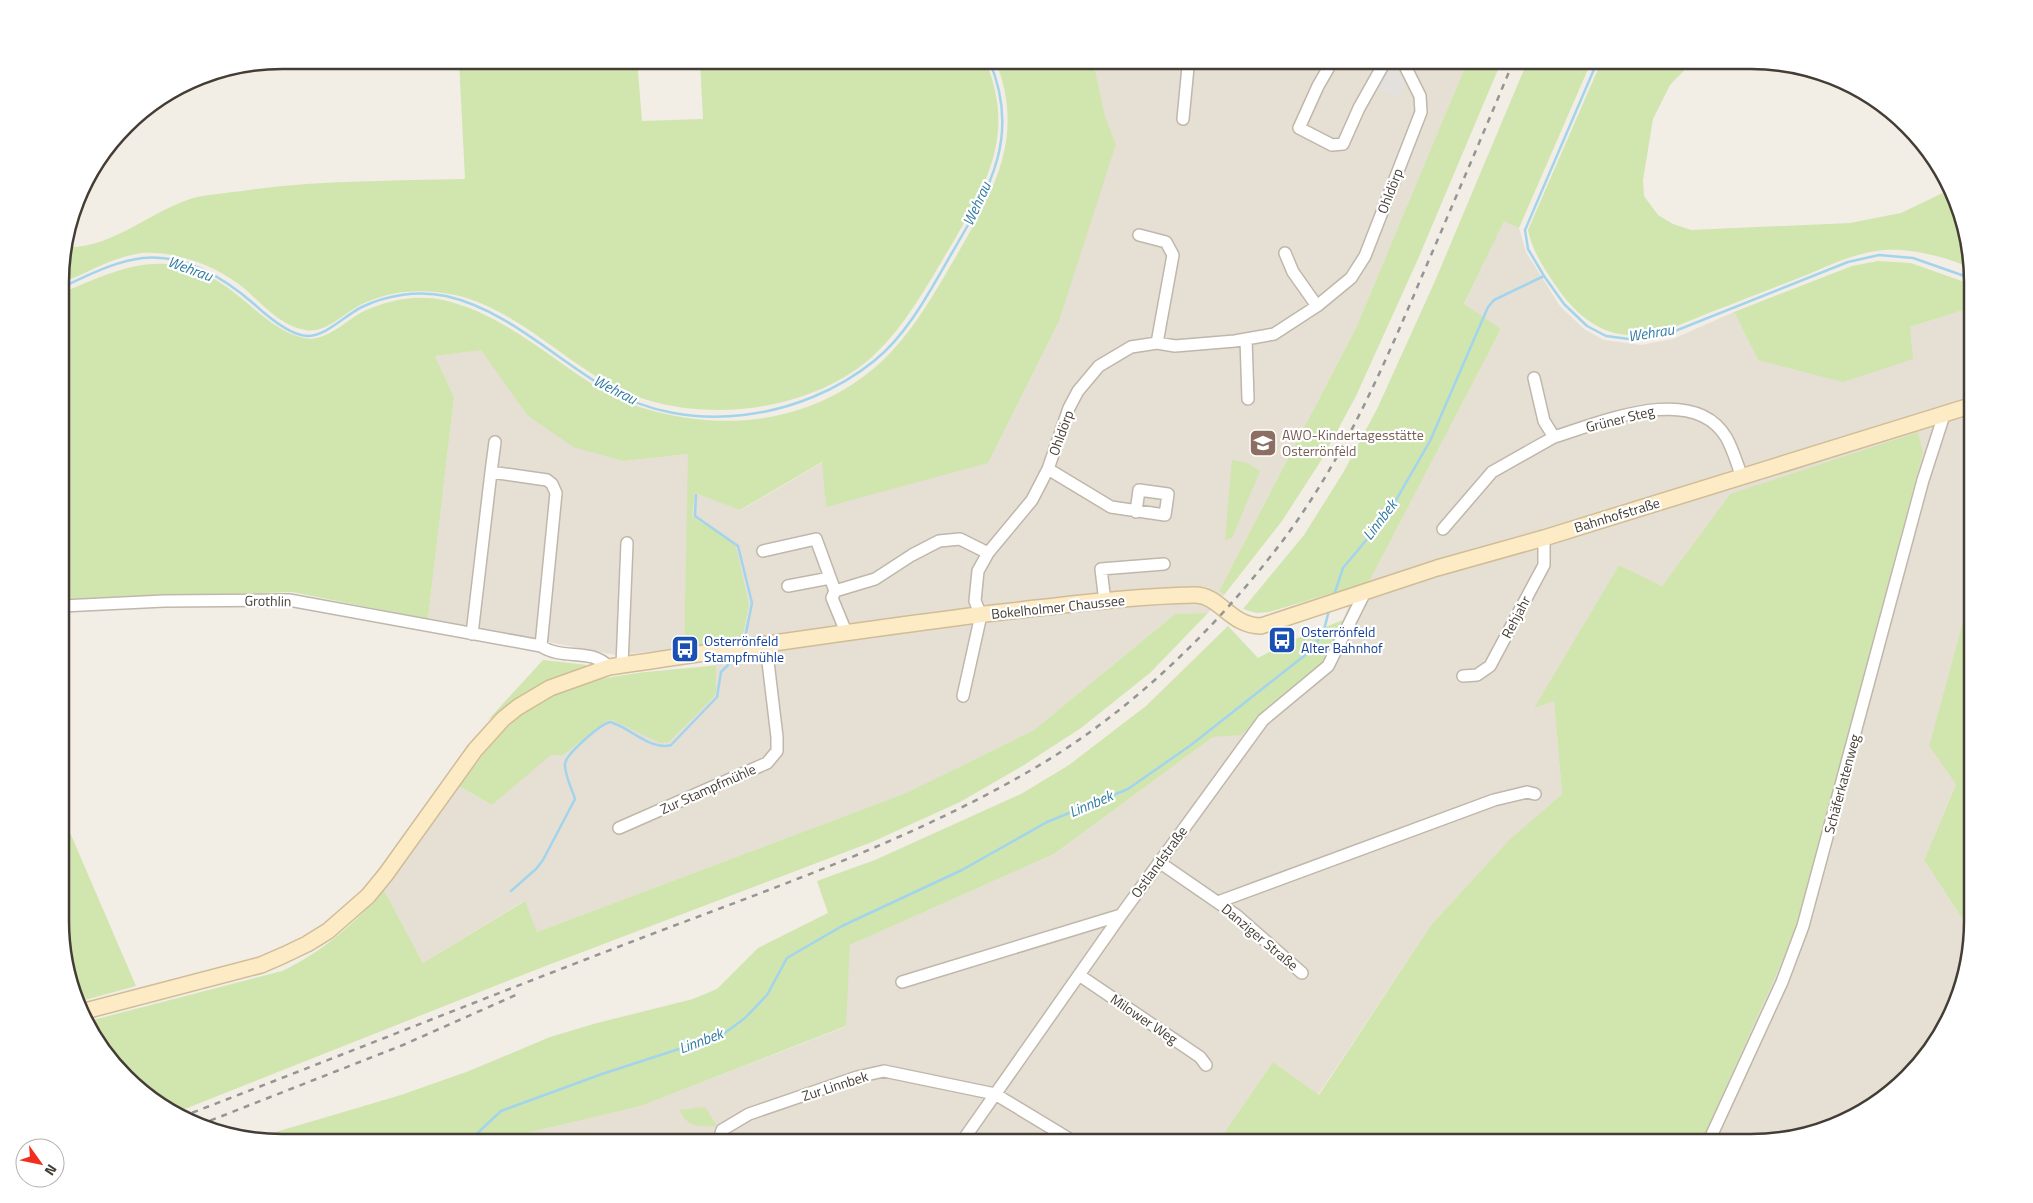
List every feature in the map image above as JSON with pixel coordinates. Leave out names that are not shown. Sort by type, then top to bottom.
[{"type":"main road","name":"Bahnhofstraße","points":[[1261,626],[1437,568],[1544,538],[1964,408]]},
{"type":"main road","name":"Bokelholmer Chaussee","points":[[89,1010],[261,965],[308,944],[328,931],[368,896],[386,874],[475,750],[503,719],[518,707],[550,688],[621,666],[846,632],[1105,602],[1198,595],[1211,599],[1239,622],[1250,626],[1261,626]]},
{"type":"street","points":[[1183,119],[1188,69]]},
{"type":"street","points":[[1328,69],[1299,128],[1332,145],[1344,144],[1359,108],[1381,69]]},
{"type":"street","name":"Ohldörp","points":[[981,615],[975,601],[978,572],[988,553],[1032,500],[1048,469],[1069,408],[1078,391],[1099,366],[1131,347],[1157,343],[1176,346],[1246,339],[1274,334],[1316,306],[1351,278],[1365,256],[1421,112],[1420,96],[1406,69]]},
{"type":"street","points":[[1139,235],[1166,242],[1173,255],[1157,343]]},
{"type":"street","points":[[1285,253],[1293,272],[1316,306]]},
{"type":"street","points":[[1246,339],[1248,398]]},
{"type":"street","points":[[1534,378],[1544,421],[1554,437]]},
{"type":"street","name":"Grüner Steg","points":[[1442,529],[1492,472],[1554,437],[1632,413],[1671,409],[1702,416],[1718,427],[1726,438],[1742,477]]},
{"type":"street","name":"Schäferkatenweg","points":[[1712,1134],[1782,982],[1804,926],[1923,480],[1944,415]]},
{"type":"street","points":[[472,634],[495,442]]},
{"type":"street","points":[[1048,469],[1111,507],[1136,512]]},
{"type":"street","points":[[491,472],[547,480],[552,484],[556,493],[541,646]]},
{"type":"street","name":"Rehjahr","points":[[1463,676],[1477,675],[1490,666],[1544,565],[1544,538]]},
{"type":"street","points":[[763,551],[816,539],[835,591],[832,598],[846,632]]},
{"type":"street","points":[[835,591],[875,579],[912,555],[939,542],[960,539],[988,553]]},
{"type":"street","points":[[621,666],[627,543]]},
{"type":"street","points":[[1105,602],[1101,569],[1164,564]]},
{"type":"street","points":[[788,586],[830,578]]},
{"type":"street","name":"Ostlandstraße","points":[[967,1134],[1158,862],[1263,720],[1328,666],[1365,592]]},
{"type":"street","name":"Grothlin","points":[[69,606],[164,601],[289,600],[541,646],[559,655],[576,654],[601,659],[621,666]]},
{"type":"street","points":[[963,696],[981,615]]},
{"type":"street","name":"Zur Stampfmühle","points":[[619,828],[767,762],[777,751],[766,645]]},
{"type":"street","points":[[1218,902],[1494,800],[1531,793]]},
{"type":"street","name":"Danziger Straße","points":[[1158,862],[1236,915],[1302,973]]},
{"type":"street","points":[[902,982],[1121,915]]},
{"type":"street","name":"Milower Weg","points":[[1079,975],[1200,1057],[1206,1065]]},
{"type":"street","name":"Zur Linnbek","points":[[721,1134],[722,1130],[749,1114],[857,1077],[884,1071],[995,1094],[1061,1134]]},
{"type":"shaded area","points":[[1095,69],[1464,69],[1356,328],[1219,591],[1224,595],[1208,613],[1175,614],[1034,730],[906,793],[537,932],[524,901],[423,963],[384,890],[459,786],[492,805],[551,754],[563,755],[607,721],[612,720],[665,743],[716,692],[716,645],[742,641],[749,604],[734,543],[692,516],[695,493],[741,510],[823,462],[826,506],[1116,144],[1105,116]]},
{"type":"shaded area","points":[[1385,69],[1401,71],[1399,75],[1407,79],[1399,98],[1377,89]]},
{"type":"shaded area","points":[[1504,220],[1519,228],[1526,252],[1560,306],[1584,329],[1604,340],[1641,345],[1673,339],[1734,312],[1758,360],[1910,327],[1964,310],[1964,617],[1929,746],[1956,783],[1924,860],[1964,921],[1964,935],[1960,963],[1953,990],[1936,1028],[1911,1062],[1892,1081],[1858,1106],[1833,1118],[1806,1127],[1765,1134],[1705,1134],[1797,924],[1923,453],[1730,494],[1662,586],[1619,565],[1535,707],[1554,700],[1562,794],[1510,839],[1431,925],[1318,1095],[1273,1062],[1223,1134],[523,1134],[641,1106],[845,1027],[850,945],[1054,854],[1213,737],[1241,734],[1343,620],[1356,586],[1369,582],[1501,329],[1464,305]]},
{"type":"shaded area","points":[[481,349],[527,415],[624,461],[689,454],[684,648],[616,655],[428,619],[454,397],[435,356]]},
{"type":"green space","points":[[459,69],[638,69],[642,121],[703,119],[700,69],[988,69],[994,86],[998,110],[998,134],[994,156],[977,199],[935,273],[897,330],[874,355],[847,376],[816,391],[781,402],[746,408],[709,410],[674,406],[640,398],[590,373],[516,321],[476,301],[455,295],[419,291],[395,293],[360,305],[320,329],[305,330],[278,318],[240,285],[218,271],[194,261],[168,254],[142,253],[132,255],[111,261],[69,280],[72,247],[99,242],[115,236],[164,210],[197,197],[298,185],[465,179]]},
{"type":"green space","points":[[998,69],[1095,69],[1105,116],[1116,144],[1059,321],[988,463],[826,507],[822,462],[740,510],[695,493],[692,516],[734,543],[736,547],[749,604],[742,641],[684,648],[688,454],[624,461],[573,447],[527,415],[481,350],[435,356],[454,397],[428,619],[292,592],[69,599],[69,290],[108,274],[129,268],[150,264],[170,264],[191,269],[213,278],[276,326],[294,335],[312,339],[328,334],[364,311],[383,304],[403,299],[433,298],[466,307],[508,327],[585,380],[611,396],[630,404],[687,418],[716,421],[746,420],[774,416],[802,409],[829,398],[855,383],[879,364],[913,326],[958,253],[984,206],[994,183],[1007,137],[1008,113],[1004,87]]},
{"type":"green space","points":[[1464,69],[1498,69],[1418,259],[1356,396],[1322,459],[1282,521],[1224,595],[1219,591],[1356,328]]},
{"type":"green space","points":[[1524,69],[1588,69],[1519,228],[1504,221],[1464,304],[1501,329],[1369,582],[1269,612],[1256,613],[1243,609],[1304,535],[1343,473],[1378,407],[1435,281]]},
{"type":"green space","points":[[1598,69],[1685,69],[1670,85],[1653,119],[1643,180],[1644,196],[1658,215],[1673,224],[1691,230],[1850,223],[1901,213],[1944,192],[1957,227],[1964,265],[1951,260],[1913,251],[1877,251],[1842,260],[1678,325],[1649,334],[1630,335],[1610,332],[1600,328],[1582,316],[1567,301],[1537,255],[1528,230]]},
{"type":"green space","points":[[1878,261],[1911,263],[1964,282],[1964,310],[1910,327],[1913,359],[1843,382],[1758,360],[1734,312],[1852,266]]},
{"type":"green space","points":[[1918,432],[1923,453],[1797,924],[1705,1134],[1223,1134],[1273,1062],[1319,1095],[1431,925],[1510,839],[1562,794],[1554,701],[1534,708],[1619,565],[1662,586],[1730,494]]},
{"type":"green space","points":[[1232,460],[1247,463],[1260,471],[1232,538],[1225,540]]},
{"type":"green space","points":[[1208,613],[1150,673],[1081,728],[1024,765],[960,802],[872,842],[543,967],[183,1110],[163,1098],[131,1072],[105,1040],[93,1020],[282,971],[325,946],[350,925],[384,890],[423,963],[525,901],[537,932],[906,793],[1034,730],[1175,614]]},
{"type":"green space","points":[[1964,617],[1964,921],[1924,860],[1956,784],[1929,746]]},
{"type":"green space","points":[[1343,620],[1325,662],[1241,735],[1213,737],[1054,854],[850,945],[846,1026],[641,1106],[523,1134],[269,1134],[401,1095],[469,1071],[550,1037],[693,999],[717,989],[758,948],[828,913],[817,881],[875,860],[1021,794],[1069,765],[1146,706],[1228,626],[1258,658],[1288,642]]},
{"type":"green space","points":[[543,660],[587,665],[588,668],[530,692],[488,720]]},
{"type":"green space","points":[[716,665],[716,692],[713,698],[669,742],[660,743],[612,720],[607,721],[563,755],[551,755],[492,805],[459,786],[507,728],[525,712],[568,688],[616,676]]},
{"type":"green space","points":[[69,830],[136,986],[84,1000],[73,963],[69,935]]},
{"type":"green space","points":[[705,1107],[717,1126],[695,1125],[687,1121],[679,1110]]},
{"type":"waterway","name":"Wehrau","points":[[69,284],[122,262],[143,258],[174,260],[189,264],[217,277],[242,294],[279,324],[293,332],[307,336],[322,333],[362,307],[382,299],[403,295],[435,294],[468,303],[489,312],[529,336],[586,376],[638,403],[672,413],[708,417],[743,415],[779,408],[813,397],[845,381],[874,361],[898,338],[918,310],[967,227],[990,182],[1002,136],[1002,112],[998,87],[992,69]]},
{"type":"waterway","name":"Wehrau","points":[[1594,69],[1525,230],[1528,249],[1544,276],[1564,304],[1587,326],[1606,336],[1629,339],[1670,333],[1848,262],[1879,255],[1913,258],[1964,276]]},
{"type":"waterway","name":"Linnbek","points":[[1334,595],[1343,568],[1388,514],[1430,441],[1488,307],[1494,300],[1544,276]]},
{"type":"waterway","points":[[696,495],[695,516],[738,546],[752,603],[745,638]]},
{"type":"waterway","name":"Linnbek","points":[[477,1134],[501,1111],[602,1074],[722,1035],[745,1018],[767,995],[787,958],[842,926],[962,870],[1047,822],[1128,789],[1191,745],[1309,652],[1323,634],[1329,610]]},
{"type":"waterway","points":[[511,891],[536,869],[543,860],[575,799],[565,769],[566,760],[570,754],[592,734],[610,722],[655,745],[671,745],[717,697],[721,672],[729,664]]},
{"type":"railway","points":[[191,1113],[777,887],[881,844],[984,796],[1033,769],[1104,722],[1138,695],[1201,636],[1258,572],[1306,508],[1344,444],[1377,378],[1510,69]]},
{"type":"railway","points":[[209,1121],[403,1045],[518,994]]},
{"type":"place","name":"AWO-Kindertagesstätte Osterrönfeld","points":[[1263,443]]},
{"type":"place","name":"Osterrönfeld Alter Bahnhof","points":[[1282,640]]},
{"type":"place","name":"Osterrönfeld Stampfmühle","points":[[685,649]]}]
